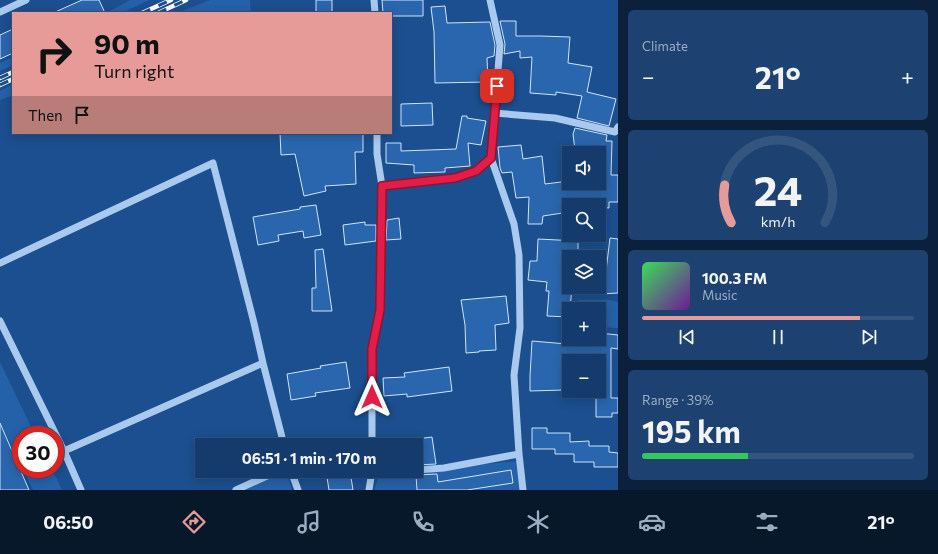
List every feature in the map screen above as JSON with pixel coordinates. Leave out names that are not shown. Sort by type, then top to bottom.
[{"type":"street","points":[[0,12],[26,0]]},
{"type":"street","points":[[374,0],[375,12]]},
{"type":"street","points":[[490,0],[500,45],[491,158],[514,224],[519,255],[520,328],[514,375],[523,490]]},
{"type":"street","points":[[494,113],[555,118],[616,132],[618,127]]},
{"type":"street","points":[[372,438],[372,349],[380,310],[382,186],[377,154],[377,134]]},
{"type":"street","points":[[382,186],[455,178],[476,171],[491,158]]},
{"type":"street","points":[[0,263],[213,163],[282,438]]},
{"type":"street","points":[[0,321],[52,426]]},
{"type":"street","points":[[81,490],[64,451],[263,363]]},
{"type":"street","points":[[423,470],[444,468],[519,454]]},
{"type":"street","points":[[236,490],[263,478]]},
{"type":"street","points":[[294,478],[298,490]]},
{"type":"street","points":[[369,490],[371,478]]},
{"type":"shaded area","points":[[130,0],[149,0],[124,12],[108,12]]},
{"type":"shaded area","points":[[210,0],[250,0],[251,12],[180,12]]},
{"type":"shaded area","points":[[12,57],[12,65],[0,71],[0,63]]},
{"type":"shaded area","points":[[12,85],[12,95],[0,100],[0,91]]},
{"type":"shaded area","points":[[579,300],[610,300],[618,302],[618,328],[606,327],[606,302],[578,302]]},
{"type":"shaded area","points":[[0,362],[31,426],[12,426],[12,447],[0,422]]},
{"type":"shaded area","points":[[520,461],[521,490],[374,490],[378,478],[423,478],[423,469]]},
{"type":"shaded area","points":[[27,478],[56,478],[62,490],[33,490]]},
{"type":"shaded area","points":[[263,478],[288,478],[292,490],[236,490]]},
{"type":"building","points":[[82,0],[99,0],[105,12],[55,12]]},
{"type":"building","points":[[316,0],[332,0],[332,12],[316,12]]},
{"type":"building","points":[[382,0],[423,0],[423,16],[392,16],[392,12],[383,12]]},
{"type":"building","points":[[445,6],[447,23],[490,22],[495,45],[494,56],[487,58],[488,82],[435,83],[434,32],[431,7]]},
{"type":"building","points":[[500,21],[516,21],[516,36],[570,37],[568,63],[592,67],[587,92],[616,99],[609,126],[577,118],[582,96],[556,92],[556,95],[530,93],[532,57],[520,58],[520,51],[504,54],[505,44]]},
{"type":"building","points":[[12,29],[12,53],[0,59],[0,35]]},
{"type":"building","points":[[432,103],[433,125],[401,126],[401,104]]},
{"type":"building","points":[[462,116],[486,121],[481,145],[468,143],[470,166],[445,168],[445,172],[414,173],[414,165],[386,163],[386,143],[401,143],[401,151],[456,149]]},
{"type":"building","points":[[575,128],[607,135],[606,141],[612,141],[611,175],[618,175],[618,202],[609,202],[609,208],[606,208],[606,198],[562,198],[562,213],[543,216],[542,224],[528,224],[529,197],[516,198],[512,172],[502,173],[500,168],[498,147],[521,145],[523,159],[542,156],[545,184],[562,182],[562,190],[606,190],[606,146],[574,146],[573,134]]},
{"type":"building","points":[[280,134],[363,134],[363,152],[355,152],[356,184],[325,186],[326,191],[304,196],[295,154],[281,155]]},
{"type":"building","points":[[316,205],[321,235],[304,238],[303,231],[278,235],[279,241],[258,245],[253,217]]},
{"type":"building","points":[[399,218],[401,239],[386,240],[387,220]]},
{"type":"building","points":[[365,222],[365,225],[376,225],[376,241],[345,245],[343,225]]},
{"type":"building","points":[[610,238],[618,239],[618,293],[606,294],[606,271]]},
{"type":"building","points":[[538,239],[578,242],[578,250],[562,250],[562,294],[571,294],[571,302],[562,302],[562,317],[547,316],[549,291],[546,291],[547,282],[528,280],[530,261],[537,261]]},
{"type":"building","points":[[323,249],[332,311],[312,311],[312,288],[316,288],[315,250]]},
{"type":"building","points":[[506,296],[509,323],[495,325],[496,350],[466,353],[465,325],[461,300]]},
{"type":"building","points":[[606,334],[618,335],[618,349],[611,348],[611,398],[618,398],[618,413],[612,413],[612,417],[596,417],[596,398],[606,398],[606,354],[562,354],[562,390],[530,391],[532,341],[562,344],[562,346],[606,346]]},
{"type":"building","points":[[346,362],[350,388],[315,393],[316,396],[291,400],[287,374],[321,368],[320,366]]},
{"type":"building","points":[[449,367],[452,391],[407,397],[407,394],[384,396],[383,378],[405,377],[404,373]]},
{"type":"building","points":[[0,423],[12,451],[12,478],[24,478],[29,490],[0,490]]},
{"type":"building","points":[[532,428],[547,428],[547,433],[570,433],[570,442],[589,441],[589,446],[609,446],[609,452],[618,453],[618,467],[594,467],[594,462],[574,462],[574,454],[555,454],[555,449],[532,449]]},
{"type":"building","points":[[432,437],[436,464],[423,465],[423,438]]},
{"type":"building","points":[[511,470],[513,483],[467,490],[417,490],[416,478],[423,478],[423,475],[437,474],[438,482]]},
{"type":"building","points":[[327,478],[351,478],[353,490],[329,490]]},
{"type":"railway","points":[[144,12],[171,0]]},
{"type":"railway","points":[[160,12],[186,0]]},
{"type":"railway","points":[[0,78],[12,72]]},
{"type":"railway","points":[[0,85],[12,79]]},
{"type":"route","points":[[372,397],[372,349],[380,310],[382,186],[455,178],[476,171],[491,158],[497,86]]}]
